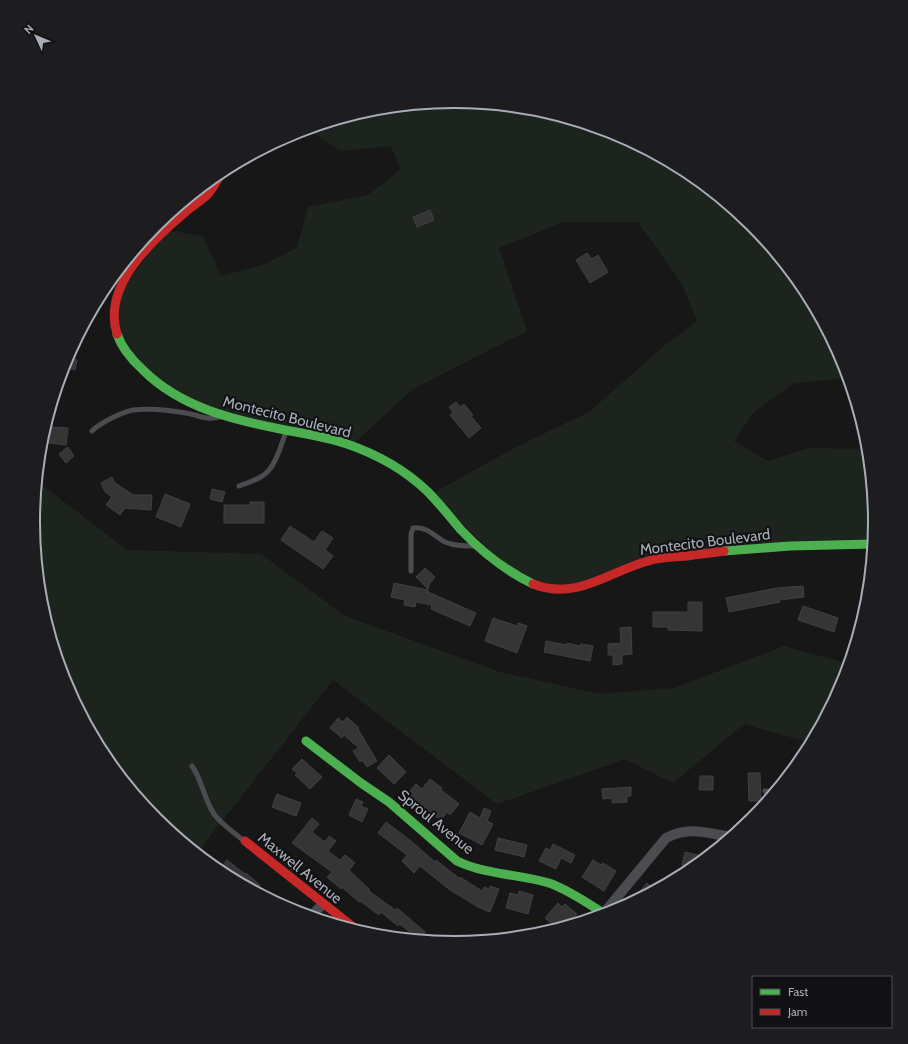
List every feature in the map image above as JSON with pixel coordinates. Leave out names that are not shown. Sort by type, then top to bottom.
[{"type":"street","name":"Montecito Boulevard","points":[[214,185],[211,191],[165,230],[142,254],[127,275],[120,289],[114,311],[116,332],[122,348],[128,356],[147,376],[179,397],[222,416],[286,431],[323,437],[339,442],[389,464],[409,476],[421,486],[477,546],[493,560],[519,576],[548,589],[560,590],[590,584],[644,562],[761,548],[867,544]]},
{"type":"street","name":"Sproul Avenue","points":[[306,741],[361,783],[389,802],[457,861],[467,866],[485,871],[548,883],[566,890],[597,910]]},
{"type":"street","points":[[612,904],[666,838],[676,832],[689,830],[724,836]]},
{"type":"street","name":"Maxwell Avenue","points":[[245,841],[346,922]]},
{"type":"street","points":[[315,912],[323,904]]},
{"type":"lane","points":[[92,431],[108,420],[132,410],[186,413],[213,419],[222,416]]},
{"type":"lane","points":[[239,486],[257,479],[269,470],[286,431]]},
{"type":"lane","points":[[411,571],[411,534],[414,528],[427,530],[446,542],[457,545],[477,546]]},
{"type":"lane","points":[[192,766],[197,773],[214,813],[219,820],[245,841]]},
{"type":"shaded area","points":[[427,109],[481,109],[508,112],[561,122],[612,140],[661,163],[706,194],[747,229],[782,270],[813,315],[842,378],[794,383],[753,413],[734,441],[768,461],[809,448],[861,449],[867,495],[867,544],[645,562],[570,590],[519,576],[430,495],[516,447],[589,412],[665,345],[697,321],[682,284],[638,222],[564,222],[499,248],[527,331],[413,389],[351,446],[179,397],[122,348],[116,298],[165,230],[203,236],[221,276],[263,265],[297,248],[308,207],[368,195],[400,170],[391,146],[340,151],[314,133],[347,122],[373,116]]},
{"type":"shaded area","points":[[42,485],[127,550],[261,554],[345,616],[500,672],[600,694],[674,688],[784,646],[843,662],[825,705],[805,741],[744,724],[673,783],[625,759],[497,804],[333,680],[200,849],[161,815],[126,774],[95,729],[72,680],[62,655],[48,603],[41,549],[40,522]]},
{"type":"building","points":[[430,210],[434,220],[417,227],[413,217]]},
{"type":"building","points":[[587,253],[592,259],[598,255],[608,272],[590,283],[576,260]]},
{"type":"building","points":[[74,359],[77,360],[75,370],[70,369]]},
{"type":"building","points":[[456,402],[460,407],[464,404],[473,415],[471,416],[481,428],[469,438],[450,415],[453,413],[449,407]]},
{"type":"building","points":[[51,427],[68,428],[66,445],[49,443]]},
{"type":"building","points":[[68,447],[74,456],[66,463],[59,454]]},
{"type":"building","points":[[112,477],[114,482],[133,495],[152,495],[151,510],[125,508],[120,515],[106,505],[112,497],[105,492],[101,483]]},
{"type":"building","points":[[212,489],[225,492],[222,502],[210,499]]},
{"type":"building","points":[[165,494],[190,504],[181,527],[156,517]]},
{"type":"building","points":[[250,502],[264,502],[264,523],[224,523],[224,505],[250,505]]},
{"type":"building","points":[[290,526],[314,542],[322,531],[333,538],[325,550],[333,556],[323,569],[281,540]]},
{"type":"building","points":[[425,568],[435,577],[430,583],[428,589],[416,577]]},
{"type":"building","points":[[394,583],[428,590],[428,592],[476,613],[470,626],[431,609],[432,605],[416,602],[415,607],[404,605],[405,600],[391,597]]},
{"type":"building","points":[[803,586],[804,597],[779,600],[780,602],[729,612],[726,598],[777,588]]},
{"type":"building","points":[[688,602],[702,602],[702,631],[668,630],[668,627],[653,627],[653,612],[688,612]]},
{"type":"building","points":[[803,606],[838,618],[834,632],[798,620]]},
{"type":"building","points":[[493,618],[517,626],[518,623],[527,626],[517,653],[485,641]]},
{"type":"building","points":[[631,627],[632,654],[622,655],[622,664],[613,665],[613,655],[608,655],[608,644],[621,643],[620,628]]},
{"type":"building","points":[[546,641],[567,645],[567,643],[580,646],[581,644],[593,646],[590,661],[544,652]]},
{"type":"building","points":[[347,717],[359,728],[358,729],[377,761],[367,767],[362,760],[360,762],[353,751],[359,748],[344,735],[342,738],[330,728],[338,718],[343,722]]},
{"type":"building","points":[[389,755],[406,772],[394,784],[377,768]]},
{"type":"building","points":[[302,759],[322,777],[310,789],[295,775],[297,773],[292,769]]},
{"type":"building","points":[[748,773],[760,773],[761,800],[760,801],[749,801]]},
{"type":"building","points":[[700,776],[713,776],[713,790],[699,790]]},
{"type":"building","points":[[430,779],[459,804],[450,815],[447,812],[441,820],[410,798],[413,793],[410,791],[416,784],[422,789]]},
{"type":"building","points":[[631,787],[631,796],[627,796],[627,802],[612,803],[612,798],[603,799],[602,789]]},
{"type":"building","points":[[277,794],[301,803],[296,816],[272,807]]},
{"type":"building","points":[[356,799],[363,802],[361,806],[368,809],[362,822],[349,815]]},
{"type":"building","points":[[484,808],[491,811],[487,821],[493,824],[482,845],[459,833],[470,812],[480,818]]},
{"type":"building","points":[[312,818],[319,824],[312,832],[325,842],[329,836],[336,841],[328,851],[340,860],[345,855],[355,863],[349,870],[370,890],[369,891],[395,910],[397,908],[425,932],[423,935],[411,933],[400,924],[398,926],[381,912],[379,915],[360,901],[359,902],[342,887],[341,889],[327,877],[332,872],[292,843]]},
{"type":"building","points":[[386,822],[435,862],[436,860],[460,879],[460,877],[482,891],[484,887],[489,889],[490,886],[499,889],[490,912],[478,907],[450,890],[420,866],[414,873],[402,861],[407,855],[378,833]]},
{"type":"building","points":[[498,838],[527,845],[524,857],[495,850]]},
{"type":"building","points":[[553,844],[575,855],[571,863],[561,858],[556,869],[539,861],[546,848],[550,850]]},
{"type":"building","points":[[685,852],[699,855],[684,866],[682,865]]},
{"type":"building","points":[[227,860],[260,885],[258,887],[247,881],[223,865]]},
{"type":"building","points":[[593,860],[601,865],[603,863],[616,871],[604,891],[582,877]]},
{"type":"building","points":[[647,883],[650,886],[640,892]]},
{"type":"building","points":[[519,891],[533,895],[528,914],[506,908],[510,893],[518,895]]},
{"type":"building","points":[[558,903],[562,907],[565,904],[577,914],[573,918],[552,924],[545,918]]},
{"type":"traffic: fast","points":[[117,334],[128,354],[143,370],[158,383],[191,403],[228,417],[339,442],[358,448],[390,463],[427,491],[477,546],[504,567],[533,584]]},
{"type":"traffic: fast","points":[[724,551],[790,546],[867,544]]},
{"type":"traffic: fast","points":[[306,741],[361,783],[389,802],[457,861],[468,866],[491,872],[549,883],[571,893],[598,910]]},
{"type":"traffic: jam","points":[[117,334],[114,316],[116,299],[132,267],[156,238],[185,212],[202,200],[214,186]]},
{"type":"traffic: jam","points":[[533,584],[549,588],[563,589],[578,587],[653,560],[724,551]]},
{"type":"traffic: jam","points":[[245,841],[347,922]]}]
